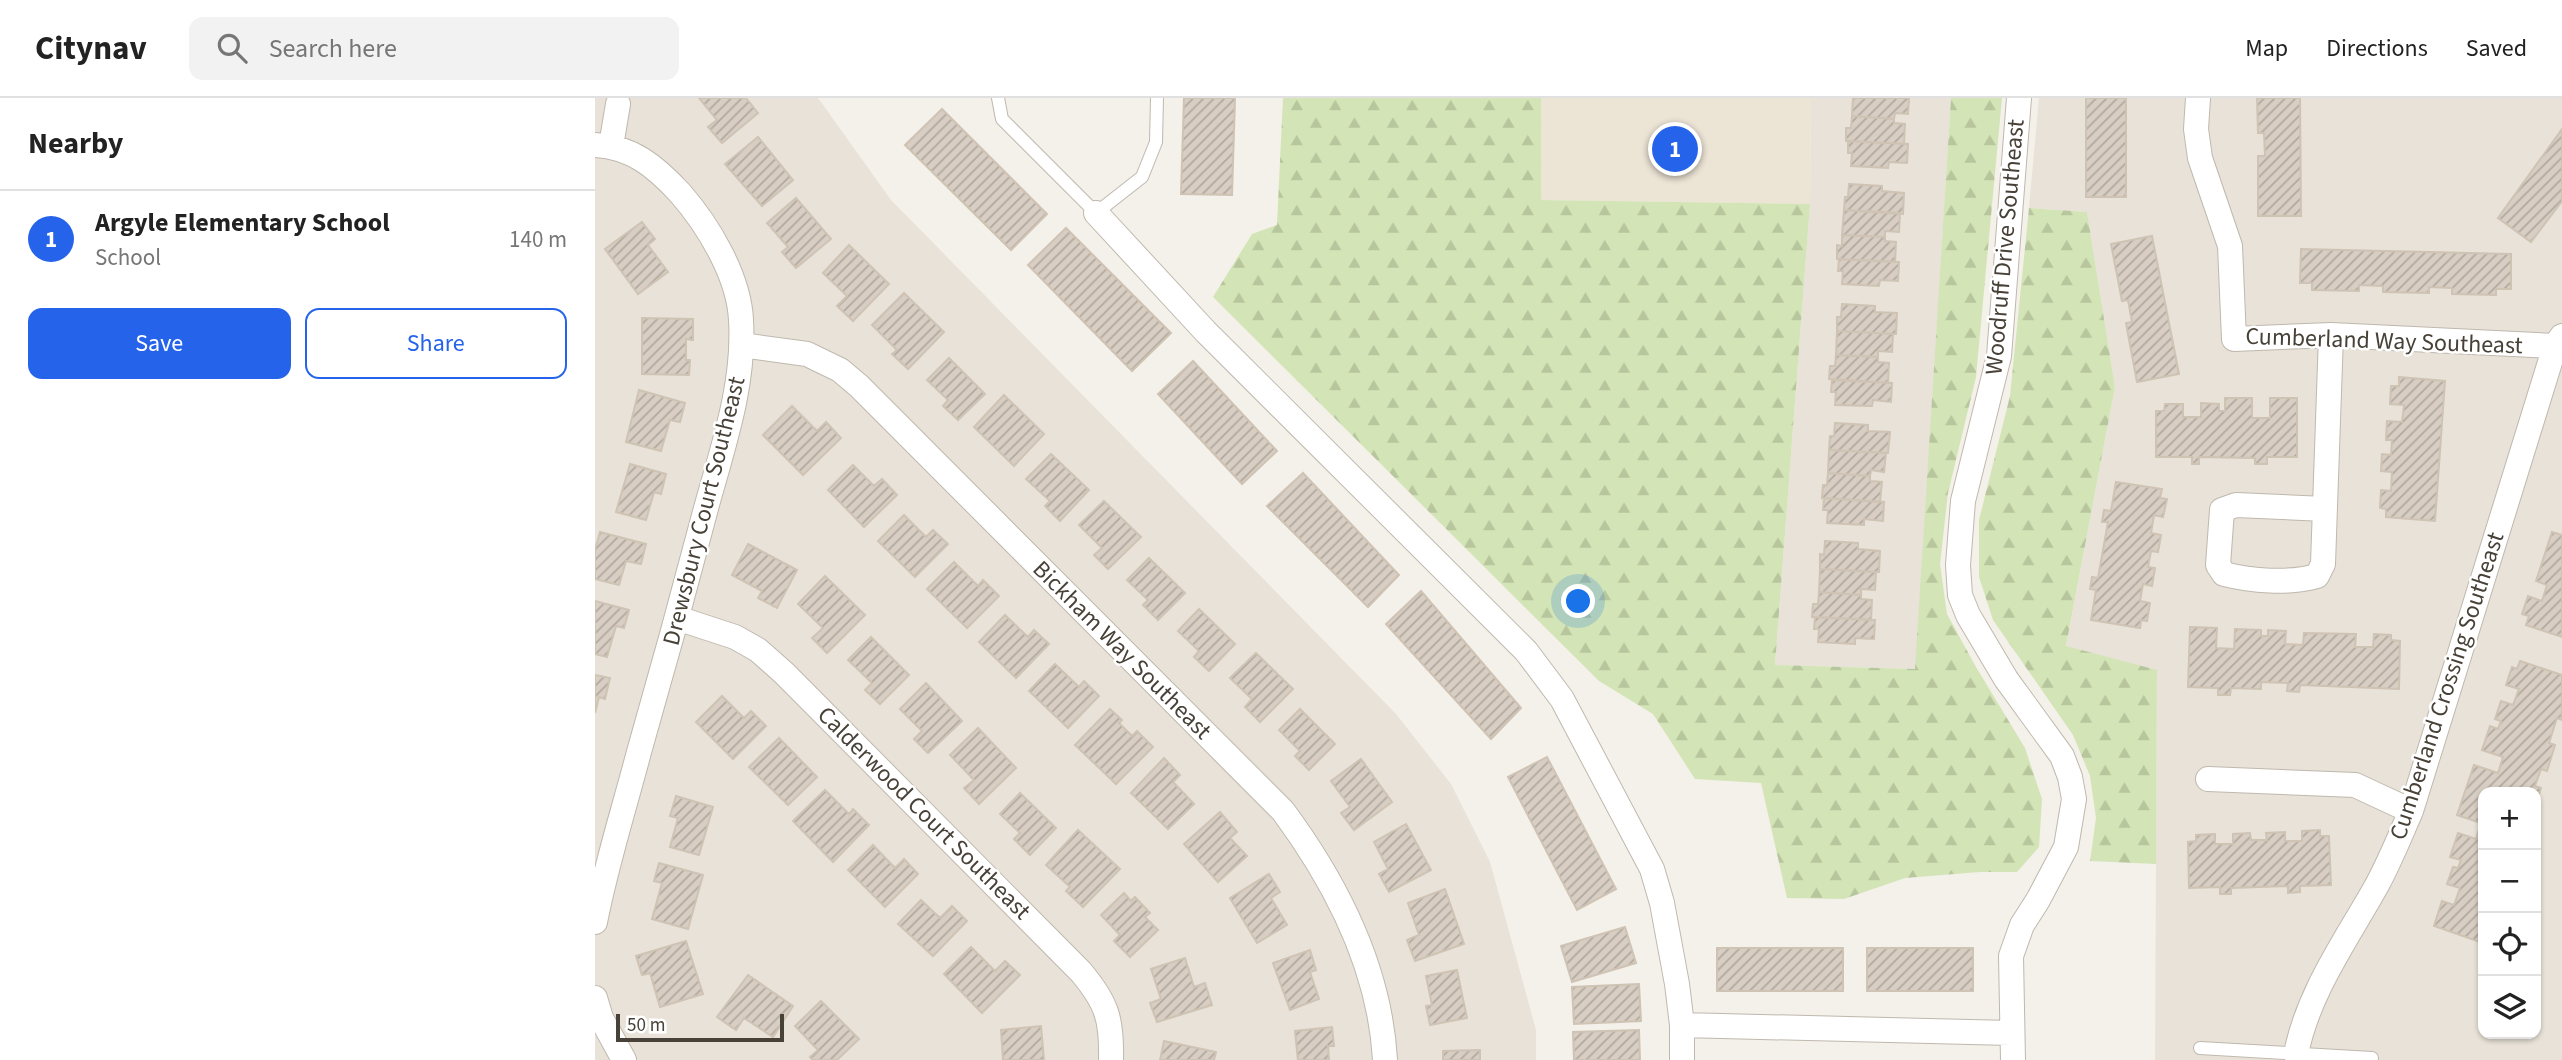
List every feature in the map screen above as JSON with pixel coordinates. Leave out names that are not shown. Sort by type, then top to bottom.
[{"type":"street","name":"Woodruff Drive Southeast","points":[[2013,1060],[2011,956],[2022,925],[2066,847],[2074,799],[2062,756],[2005,679],[1974,628],[1960,595],[1958,575],[1963,500],[1999,356],[2019,98]]},
{"type":"street","name":"Cumberland Way Southeast","points":[[2199,98],[2196,129],[2200,158],[2230,246],[2234,339],[2331,335],[2558,341]]},
{"type":"street","name":"Drewsbury Court Southeast","points":[[595,922],[605,876],[738,388],[742,345],[741,317],[736,293],[722,256],[704,224],[662,174],[639,155],[603,145],[618,104]]},
{"type":"street","points":[[1096,213],[1206,332],[1546,675],[1562,699],[1652,869],[1671,943],[1682,1025],[1682,1060]]},
{"type":"street","points":[[2325,509],[2236,505],[2222,510],[2218,565],[2224,574],[2237,578],[2302,580],[2317,576],[2323,564],[2325,509],[2331,335]]},
{"type":"street","name":"Cumberland Crossing Southeast","points":[[2296,1054],[2301,1029],[2327,972],[2341,943],[2378,884],[2411,811],[2558,341]]},
{"type":"street","name":"Bickham Way Southeast","points":[[742,345],[807,354],[840,370],[859,386],[1283,811],[1321,867],[1345,909],[1371,984],[1381,1022],[1385,1060]]},
{"type":"street","name":"Calderwood Court Southeast","points":[[677,618],[734,637],[758,650],[1081,972],[1105,1006],[1110,1024],[1111,1060]]},
{"type":"street","points":[[2208,779],[2355,785],[2411,811]]},
{"type":"street","points":[[595,998],[601,1018],[624,1060]]},
{"type":"street","points":[[1682,1025],[2011,1033]]},
{"type":"lane","points":[[998,98],[1002,119],[1096,213],[1142,177],[1156,142],[1157,98]]},
{"type":"lane","points":[[2200,1048],[2372,1058]]},
{"type":"shaded area","points":[[595,98],[818,98],[891,200],[1396,714],[1451,784],[1490,862],[1536,1030],[1536,1060],[595,1060]]},
{"type":"shaded area","points":[[1541,98],[1811,98],[1810,204],[1541,200]]},
{"type":"shaded area","points":[[1811,98],[1951,98],[1916,669],[1775,665],[1810,204]]},
{"type":"shaded area","points":[[2039,98],[2562,98],[2562,1060],[2155,1060],[2157,671],[2066,647],[2115,387],[2087,212],[2029,208]]},
{"type":"green space","points":[[1283,98],[1541,98],[1541,200],[1810,204],[1775,665],[1915,669],[1951,98],[2002,98],[1976,377],[1948,493],[1940,564],[1947,614],[2025,748],[2042,799],[2039,847],[2017,872],[1905,878],[1844,899],[1787,898],[1761,783],[1695,779],[1653,714],[1599,681],[1213,297],[1252,234],[1277,225]]},
{"type":"green space","points":[[2029,208],[2087,212],[2115,387],[2066,646],[2157,670],[2156,864],[2090,861],[2096,818],[2090,776],[2073,735],[1993,620],[1979,577],[1979,520],[2010,396]]},
{"type":"building","points":[[699,98],[746,98],[758,113],[722,143],[708,127],[717,120]]},
{"type":"building","points":[[1184,98],[1235,98],[1232,195],[1181,194]]},
{"type":"building","points":[[1853,98],[1909,98],[1908,114],[1895,113],[1894,119],[1852,116]]},
{"type":"building","points":[[2086,98],[2126,98],[2126,197],[2086,197]]},
{"type":"building","points":[[2257,98],[2300,98],[2301,216],[2258,216],[2258,156],[2265,156],[2264,133],[2258,133]]},
{"type":"building","points":[[942,109],[1047,214],[1011,250],[905,145]]},
{"type":"building","points":[[1852,116],[1894,119],[1894,123],[1905,124],[1904,144],[1846,141],[1846,128],[1851,128]]},
{"type":"building","points":[[2562,129],[2562,201],[2531,242],[2498,218]]},
{"type":"building","points":[[758,137],[793,180],[762,206],[725,164]]},
{"type":"building","points":[[1848,141],[1908,144],[1907,163],[1889,162],[1888,168],[1851,166],[1852,153],[1848,153]]},
{"type":"building","points":[[1849,184],[1882,186],[1882,191],[1904,193],[1903,214],[1844,210]]},
{"type":"building","points":[[796,198],[831,239],[796,268],[782,252],[788,247],[767,223]]},
{"type":"building","points":[[1844,210],[1900,213],[1899,232],[1885,231],[1885,237],[1842,235]]},
{"type":"building","points":[[642,222],[655,239],[648,245],[668,272],[638,294],[605,249]]},
{"type":"building","points":[[1066,228],[1171,333],[1132,371],[1028,265]]},
{"type":"building","points":[[1842,235],[1885,237],[1885,241],[1896,242],[1895,262],[1837,259],[1837,245],[1842,246]]},
{"type":"building","points":[[2152,236],[2179,374],[2137,382],[2126,323],[2132,322],[2128,300],[2122,301],[2111,244]]},
{"type":"building","points":[[849,245],[889,284],[853,321],[837,306],[847,296],[823,273]]},
{"type":"building","points":[[2301,249],[2511,254],[2511,289],[2496,289],[2496,295],[2452,294],[2452,288],[2429,287],[2429,293],[2383,292],[2383,286],[2359,285],[2359,291],[2312,290],[2312,283],[2300,283]]},
{"type":"building","points":[[1839,259],[1899,262],[1898,281],[1880,280],[1879,286],[1842,284],[1843,271],[1838,271]]},
{"type":"building","points":[[904,293],[944,332],[908,369],[892,354],[897,350],[872,325]]},
{"type":"building","points":[[1842,304],[1875,306],[1875,312],[1897,313],[1896,334],[1837,331],[1837,317],[1841,317]]},
{"type":"building","points":[[642,318],[693,319],[693,340],[686,339],[686,360],[690,360],[689,375],[642,374]]},
{"type":"building","points":[[1837,331],[1893,334],[1892,352],[1878,351],[1878,357],[1836,355]]},
{"type":"building","points":[[1836,355],[1878,357],[1878,362],[1889,363],[1888,383],[1829,379],[1830,366],[1835,366]]},
{"type":"building","points":[[949,358],[985,394],[958,420],[943,406],[948,400],[927,380]]},
{"type":"building","points":[[1193,361],[1277,451],[1242,484],[1158,394]]},
{"type":"building","points":[[2399,377],[2445,381],[2435,521],[2386,517],[2386,509],[2380,508],[2381,490],[2391,491],[2392,472],[2381,471],[2382,454],[2391,455],[2392,440],[2386,440],[2387,421],[2402,422],[2404,405],[2390,404],[2391,386],[2399,386]]},
{"type":"building","points":[[1832,380],[1892,383],[1891,402],[1873,400],[1872,406],[1835,405],[1836,392],[1831,392]]},
{"type":"building","points":[[639,390],[685,403],[680,422],[670,420],[661,451],[626,442]]},
{"type":"building","points":[[1004,395],[1044,434],[1014,466],[974,427]]},
{"type":"building","points":[[2225,398],[2252,398],[2252,418],[2270,418],[2270,398],[2297,398],[2297,457],[2267,457],[2267,464],[2255,464],[2255,458],[2199,457],[2199,464],[2192,464],[2192,457],[2156,457],[2156,411],[2164,411],[2165,404],[2183,404],[2183,417],[2201,417],[2201,403],[2219,404],[2219,411],[2225,411]]},
{"type":"building","points":[[792,406],[817,431],[826,422],[841,438],[803,475],[763,435]]},
{"type":"building","points":[[1835,423],[1868,425],[1868,431],[1890,432],[1888,453],[1829,450]]},
{"type":"building","points":[[1829,450],[1886,453],[1884,472],[1871,470],[1870,476],[1828,473]]},
{"type":"building","points":[[1051,454],[1089,490],[1060,521],[1045,506],[1050,501],[1026,479]]},
{"type":"building","points":[[630,464],[666,474],[661,494],[654,492],[646,520],[616,512]]},
{"type":"building","points":[[853,465],[874,486],[882,479],[897,495],[864,527],[828,490]]},
{"type":"building","points":[[1303,473],[1399,575],[1368,607],[1267,506]]},
{"type":"building","points":[[1828,473],[1870,476],[1870,481],[1882,482],[1880,502],[1822,498]]},
{"type":"building","points":[[2116,482],[2162,489],[2160,498],[2167,499],[2163,517],[2154,515],[2151,533],[2161,535],[2158,552],[2151,551],[2148,567],[2155,568],[2152,586],[2143,584],[2140,601],[2150,603],[2147,621],[2141,620],[2140,628],[2091,620],[2096,590],[2090,589],[2092,577],[2098,578],[2108,522],[2102,522],[2104,510],[2111,511]]},
{"type":"building","points":[[1824,498],[1884,502],[1883,521],[1864,519],[1864,525],[1827,523],[1828,510],[1823,510]]},
{"type":"building","points":[[1104,501],[1141,537],[1108,569],[1094,555],[1102,548],[1079,525]]},
{"type":"building","points":[[904,515],[926,537],[933,530],[948,544],[915,577],[878,541]]},
{"type":"building","points":[[600,532],[646,544],[641,564],[626,561],[619,585],[595,579],[595,550]]},
{"type":"building","points":[[2552,532],[2562,535],[2562,637],[2526,625],[2529,616],[2522,614],[2528,596],[2542,601],[2547,585],[2536,581]]},
{"type":"building","points":[[1825,541],[1858,543],[1858,549],[1880,551],[1879,572],[1820,569],[1820,554],[1824,555]]},
{"type":"building","points":[[748,544],[797,570],[777,608],[758,598],[762,591],[732,575]]},
{"type":"building","points":[[1149,558],[1185,593],[1158,620],[1143,605],[1148,600],[1127,580]]},
{"type":"building","points":[[954,562],[978,586],[983,580],[999,596],[967,628],[927,589]]},
{"type":"building","points":[[1820,569],[1876,572],[1875,590],[1861,589],[1861,595],[1819,592]]},
{"type":"building","points":[[825,576],[865,615],[827,653],[812,638],[823,628],[798,604]]},
{"type":"building","points":[[1421,591],[1521,708],[1491,739],[1386,624]]},
{"type":"building","points":[[1819,592],[1861,595],[1861,599],[1872,600],[1871,620],[1812,617],[1813,604],[1818,604]]},
{"type":"building","points":[[595,601],[629,610],[624,628],[616,626],[607,657],[595,654]]},
{"type":"building","points":[[1199,609],[1235,644],[1209,671],[1194,657],[1199,651],[1178,631]]},
{"type":"building","points":[[1005,615],[1028,637],[1034,630],[1049,644],[1016,678],[979,642]]},
{"type":"building","points":[[1815,617],[1875,620],[1874,639],[1855,638],[1855,644],[1818,642],[1819,629],[1814,629]]},
{"type":"building","points":[[2190,627],[2217,628],[2216,648],[2234,649],[2235,629],[2261,630],[2261,636],[2268,636],[2268,630],[2286,631],[2285,644],[2303,645],[2304,633],[2356,634],[2355,647],[2373,647],[2374,634],[2391,635],[2391,640],[2400,641],[2399,689],[2300,685],[2299,692],[2287,691],[2288,683],[2261,682],[2261,689],[2231,688],[2230,695],[2218,695],[2218,688],[2188,687]]},
{"type":"building","points":[[871,637],[909,675],[880,704],[865,690],[872,683],[848,660]]},
{"type":"building","points":[[1256,653],[1293,689],[1260,722],[1245,707],[1252,699],[1230,678]]},
{"type":"building","points":[[2520,661],[2562,675],[2562,720],[2557,718],[2549,743],[2555,745],[2547,771],[2541,769],[2535,786],[2538,787],[2478,787],[2478,822],[2457,815],[2474,765],[2498,773],[2503,757],[2482,750],[2490,726],[2498,729],[2501,721],[2495,719],[2501,701],[2513,705],[2519,689],[2506,685],[2512,667],[2517,669]]},
{"type":"building","points":[[1055,664],[1079,687],[1084,681],[1099,696],[1068,728],[1029,691]]},
{"type":"building","points":[[595,675],[610,678],[605,699],[599,697],[595,713]]},
{"type":"building","points":[[926,683],[962,721],[928,753],[914,739],[922,731],[900,709]]},
{"type":"building","points":[[722,696],[744,718],[751,711],[766,726],[733,759],[696,722]]},
{"type":"building","points":[[1110,709],[1122,720],[1119,723],[1132,736],[1137,731],[1153,747],[1116,784],[1075,745]]},
{"type":"building","points":[[1300,709],[1335,744],[1309,770],[1295,756],[1300,751],[1279,730]]},
{"type":"building","points":[[978,728],[1016,768],[979,804],[964,788],[974,780],[950,755]]},
{"type":"building","points":[[779,738],[817,777],[788,805],[749,767]]},
{"type":"building","points":[[1547,757],[1616,889],[1577,910],[1508,777]]},
{"type":"building","points":[[1164,758],[1180,775],[1173,782],[1194,804],[1168,829],[1131,793]]},
{"type":"building","points":[[1361,759],[1392,802],[1354,830],[1341,813],[1350,807],[1331,781]]},
{"type":"building","points":[[825,790],[849,814],[853,809],[869,825],[833,862],[793,821]]},
{"type":"building","points":[[1020,793],[1056,828],[1030,855],[1014,839],[1020,833],[1000,814]]},
{"type":"building","points":[[676,796],[713,807],[699,855],[670,847],[678,818],[670,816]]},
{"type":"building","points":[[1220,812],[1237,832],[1230,838],[1247,856],[1218,882],[1184,844]]},
{"type":"building","points":[[1406,824],[1431,870],[1389,892],[1379,874],[1388,869],[1374,842]]},
{"type":"building","points":[[1078,830],[1120,869],[1083,907],[1066,891],[1070,887],[1046,865]]},
{"type":"building","points":[[2320,830],[2320,836],[2329,836],[2331,885],[2300,886],[2300,892],[2288,893],[2288,886],[2231,888],[2231,894],[2220,894],[2220,887],[2189,888],[2188,842],[2196,841],[2196,835],[2215,834],[2215,844],[2233,844],[2233,834],[2250,833],[2251,840],[2267,840],[2266,833],[2285,832],[2285,841],[2302,841],[2302,831]]},
{"type":"building","points":[[2458,833],[2476,839],[2478,833],[2478,941],[2434,926],[2442,901],[2454,905],[2460,888],[2447,884],[2453,867],[2458,868],[2461,860],[2450,857]]},
{"type":"building","points":[[873,845],[895,868],[904,859],[918,874],[885,907],[848,870]]},
{"type":"building","points":[[659,863],[703,875],[688,929],[652,919],[662,883],[654,881]]},
{"type":"building","points":[[1269,874],[1280,892],[1271,898],[1287,925],[1257,943],[1230,898]]},
{"type":"building","points":[[1445,889],[1464,944],[1415,961],[1407,940],[1419,935],[1408,903]]},
{"type":"building","points":[[1124,893],[1131,901],[1135,897],[1150,913],[1145,917],[1158,930],[1130,957],[1114,941],[1120,935],[1101,915]]},
{"type":"building","points":[[921,900],[940,918],[952,906],[967,921],[933,956],[898,924]]},
{"type":"building","points":[[1625,927],[1636,963],[1572,982],[1561,946]]},
{"type":"building","points":[[686,941],[703,994],[660,1007],[650,973],[642,975],[636,956]]},
{"type":"building","points":[[971,947],[995,971],[1005,961],[1020,975],[982,1013],[944,974]]},
{"type":"building","points":[[1717,948],[1843,948],[1843,991],[1717,991]]},
{"type":"building","points":[[1867,948],[1973,948],[1973,991],[1867,991]]},
{"type":"building","points":[[1310,950],[1316,970],[1310,972],[1319,999],[1290,1010],[1273,963]]},
{"type":"building","points":[[1185,958],[1194,987],[1205,983],[1212,1005],[1157,1022],[1150,1003],[1161,999],[1151,969]]},
{"type":"building","points":[[1457,970],[1467,1018],[1430,1025],[1426,1006],[1432,1005],[1426,976]]},
{"type":"building","points":[[748,975],[793,1006],[773,1037],[744,1018],[736,1030],[717,1017]]},
{"type":"building","points":[[1639,984],[1641,1021],[1574,1024],[1572,987]]},
{"type":"building","points":[[821,1001],[859,1039],[837,1060],[813,1060],[810,1057],[818,1050],[795,1026]]},
{"type":"building","points":[[1041,1026],[1044,1060],[1003,1060],[1001,1030]]},
{"type":"building","points":[[1332,1027],[1334,1046],[1328,1046],[1329,1060],[1298,1060],[1295,1031]]},
{"type":"building","points":[[1639,1030],[1640,1060],[1574,1060],[1573,1032]]},
{"type":"building","points":[[1164,1041],[1216,1052],[1214,1060],[1160,1060]]},
{"type":"building","points":[[1480,1050],[1480,1060],[1443,1060],[1443,1051]]},
{"type":"place","name":"Argyle Elementary School","points":[[1675,149]]}]
